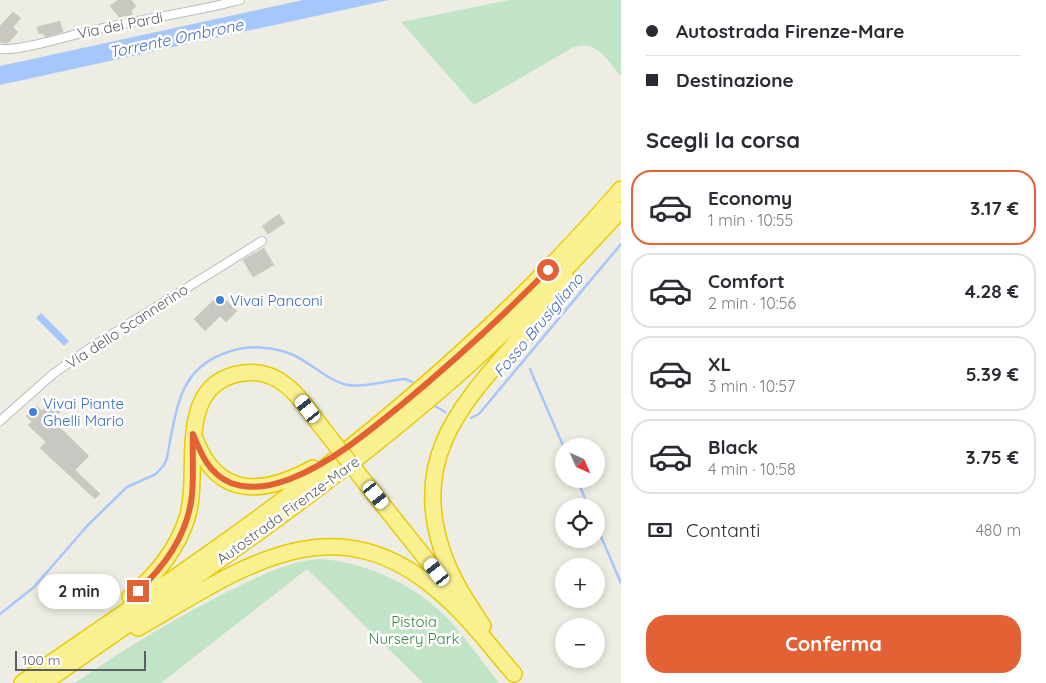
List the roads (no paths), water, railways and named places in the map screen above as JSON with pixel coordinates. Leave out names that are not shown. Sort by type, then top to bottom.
[{"type":"highway","name":"Autostrada Firenze-Mare","points":[[24,682],[268,511],[367,434],[432,379],[522,296],[621,189]]},
{"type":"highway","name":"Autostrada Firenze-Mare","points":[[45,683],[280,517],[384,438],[483,352],[621,212]]},
{"type":"highway","points":[[518,678],[463,596],[442,550],[434,507],[437,463],[448,430],[471,393],[531,324],[621,212]]},
{"type":"highway","points":[[24,682],[131,597],[152,577],[166,559],[183,531],[190,507],[193,434],[199,407],[207,393],[220,382],[244,373],[268,375],[295,392],[518,678]]},
{"type":"highway","points":[[193,434],[203,458],[216,474],[230,482],[251,486],[267,486],[314,468],[367,434]]},
{"type":"highway","points":[[45,683],[132,631],[246,568],[282,553],[327,546],[343,547],[376,555],[392,561],[423,579],[452,604],[518,678]]},
{"type":"street","name":"Via dei Pardi","points":[[0,49],[19,47],[109,26],[240,0]]},
{"type":"street","name":"Via dello Scannerino","points":[[0,421],[53,374],[80,355],[262,241]]},
{"type":"water","name":"Torrente Ombrone","points":[[303,0],[389,0],[0,85],[0,66]]},
{"type":"water","points":[[41,313],[69,341],[64,346],[36,318]]},
{"type":"waterway","name":"Fosso Brusigliano","points":[[471,418],[479,414],[621,244]]},
{"type":"waterway","name":"Fosso Brusigliano","points":[[0,614],[34,587],[88,525],[127,487],[156,474],[164,465],[175,416],[183,391],[191,377],[215,357],[245,348],[261,347],[276,349],[298,357],[333,380],[348,385],[354,386],[405,379],[412,382]]},
{"type":"waterway","points":[[530,369],[560,438]]},
{"type":"waterway","name":"Fosso Brusigliano","points":[[435,406],[445,412]]},
{"type":"waterway","points":[[581,488],[585,498]]},
{"type":"waterway","points":[[605,546],[621,583]]},
{"type":"place","name":"Vivai Panconi","points":[[220,300]]},
{"type":"place","name":"Vivai Piante Ghelli Mario","points":[[33,412]]},
{"type":"park label","name":"Pistoia Nursery Park","points":[[414,630]]}]
